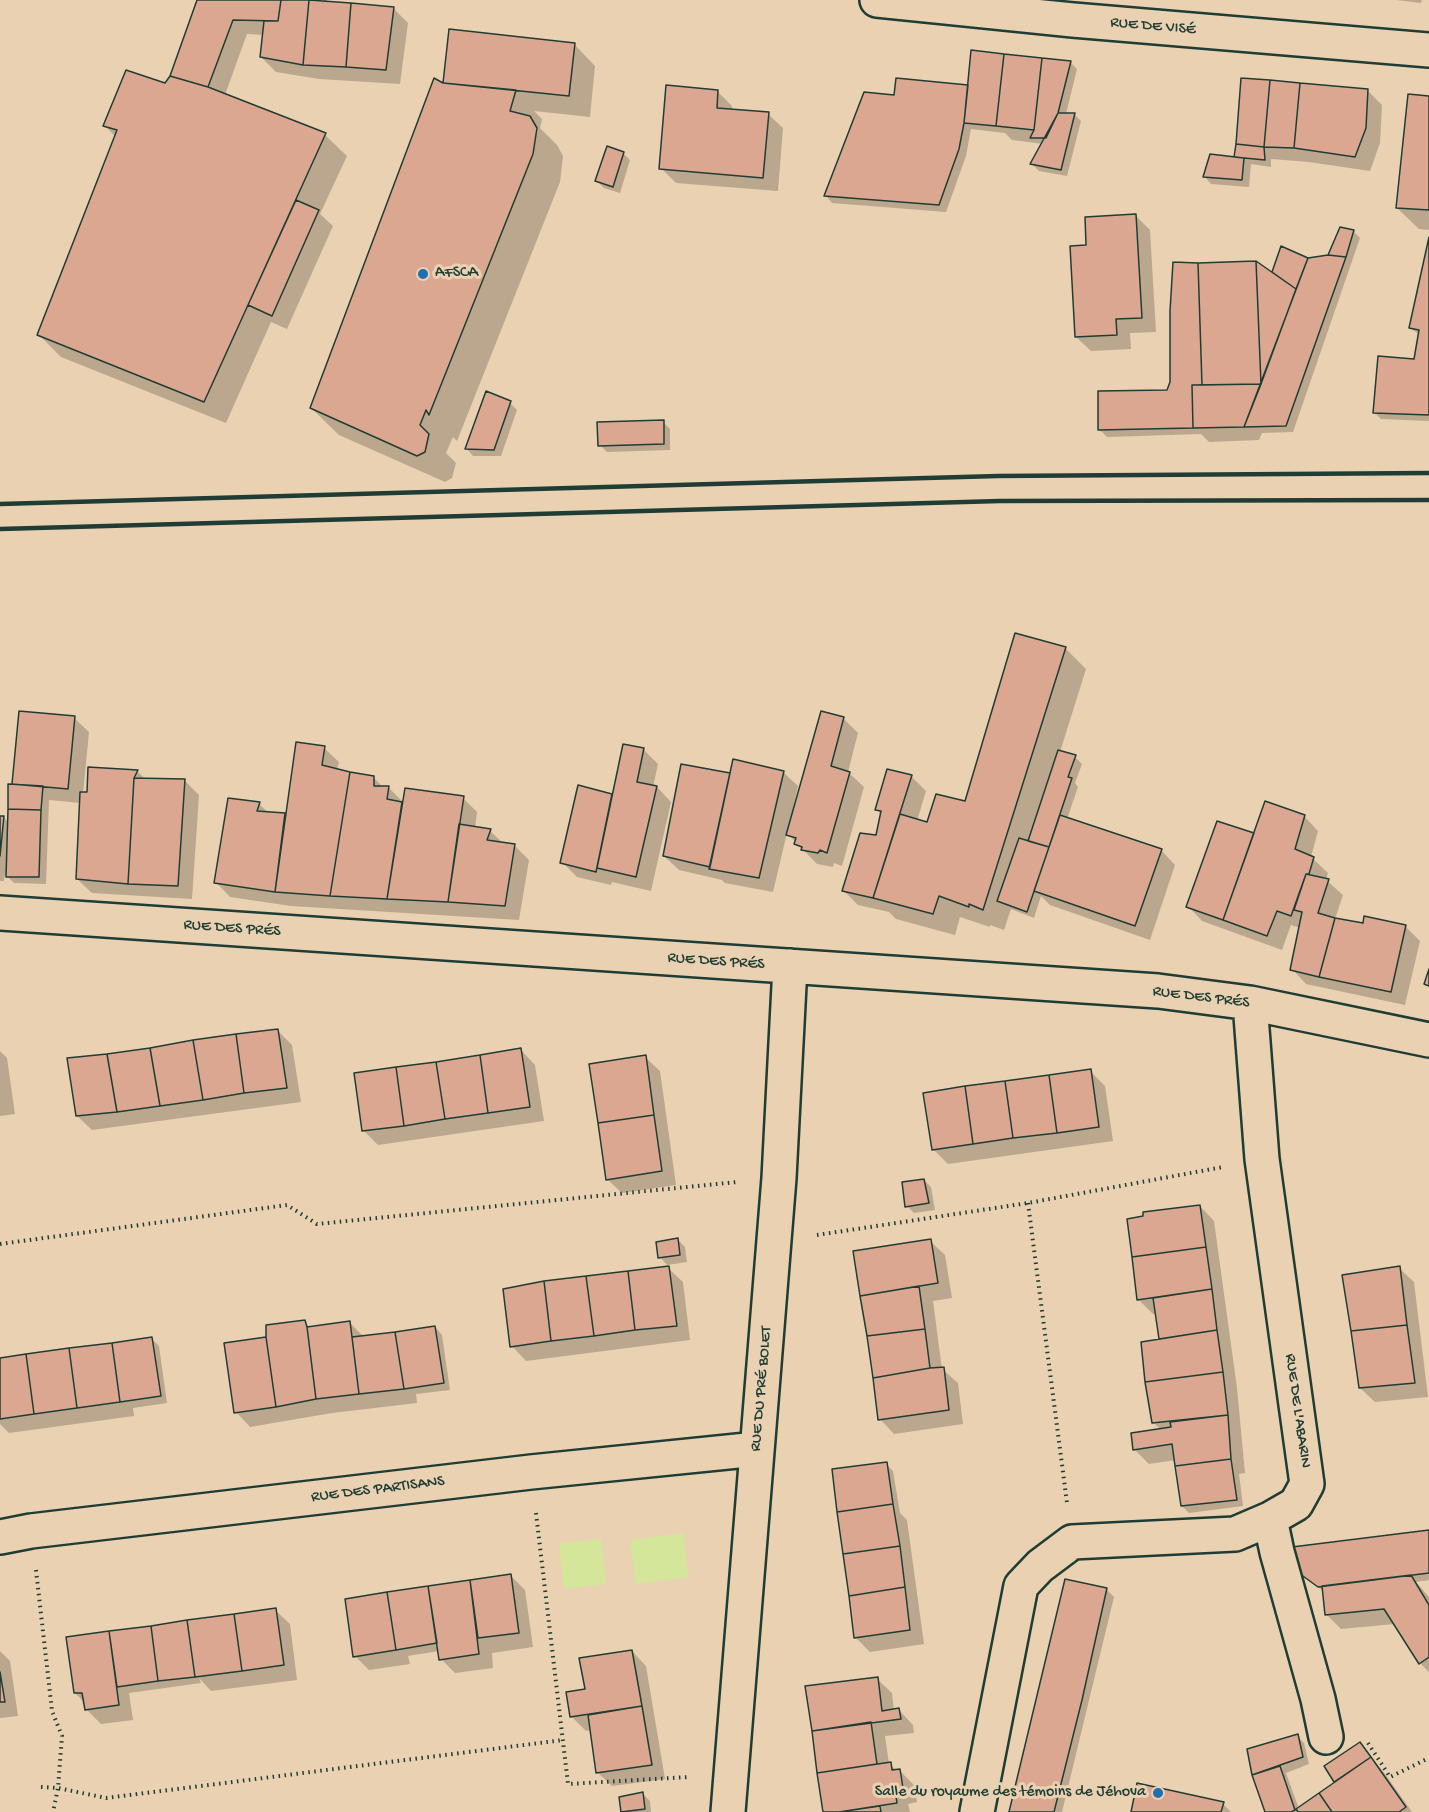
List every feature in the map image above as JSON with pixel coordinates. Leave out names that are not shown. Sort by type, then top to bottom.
[{"type":"street","name":"RUE DE VISÉ","points":[[877,0],[1073,20],[1429,50]]},
{"type":"street","name":"RUE DES PRÉS","points":[[0,913],[1158,991],[1250,1003],[1429,1040]]},
{"type":"street","name":"RUE DU PRÉ BOLET","points":[[728,1812],[775,1241],[790,966]]},
{"type":"street","name":"RUE DE L'ABARIN","points":[[1072,1542],[1235,1534],[1270,1519],[1296,1504],[1307,1484],[1262,1159],[1250,1003]]},
{"type":"street","name":"RUE DES PARTISANS","points":[[16,1534],[531,1472],[757,1449]]},
{"type":"street","points":[[1270,1519],[1326,1737]]},
{"type":"street","points":[[977,1812],[1021,1586],[1040,1566],[1072,1542]]},
{"type":"path","points":[[775,1241],[1028,1203],[1262,1159]]},
{"type":"path","points":[[0,1244],[287,1205],[317,1224],[779,1178]]},
{"type":"path","points":[[1028,1203],[1072,1542]]},
{"type":"path","points":[[531,1472],[568,1784],[732,1774]]},
{"type":"path","points":[[16,1534],[52,1711],[62,1736],[58,1788],[53,1812]]},
{"type":"path","points":[[41,1787],[58,1788],[105,1798],[563,1740]]},
{"type":"path","points":[[1367,1742],[1390,1777],[1429,1758]]},
{"type":"green space","points":[[683,1533],[689,1577],[636,1584],[630,1540]]},
{"type":"green space","points":[[601,1539],[606,1584],[564,1589],[559,1543]]},
{"type":"building","points":[[197,0],[281,0],[278,21],[233,20],[208,87],[170,76]]},
{"type":"building","points":[[281,0],[309,0],[303,65],[260,57],[264,21],[278,21]]},
{"type":"building","points":[[309,0],[351,3],[346,67],[303,65]]},
{"type":"building","points":[[351,3],[394,7],[386,70],[346,67]]},
{"type":"building","points":[[449,29],[575,43],[569,96],[443,83]]},
{"type":"building","points":[[971,50],[1004,54],[996,126],[964,123]]},
{"type":"building","points":[[1004,54],[1042,58],[1034,130],[996,126]]},
{"type":"building","points":[[1042,58],[1071,61],[1058,113],[1046,138],[1030,138],[1034,130]]},
{"type":"building","points":[[126,70],[165,83],[170,76],[208,87],[326,133],[204,402],[37,335],[117,130],[103,126]]},
{"type":"building","name":"AFSCA","points":[[434,78],[443,83],[516,90],[510,111],[530,116],[537,128],[533,154],[429,415],[426,410],[420,425],[429,434],[425,452],[417,456],[310,408]]},
{"type":"building","points":[[896,78],[968,85],[959,149],[939,205],[824,196],[864,92],[894,95]]},
{"type":"building","points":[[1241,78],[1270,80],[1264,147],[1236,144]]},
{"type":"building","points":[[1270,80],[1300,83],[1294,148],[1264,147]]},
{"type":"building","points":[[1300,83],[1368,89],[1366,128],[1355,157],[1294,148]]},
{"type":"building","points":[[666,85],[718,90],[717,108],[769,112],[763,178],[659,169]]},
{"type":"building","points":[[1408,94],[1429,96],[1429,210],[1396,208]]},
{"type":"building","points":[[1058,113],[1075,113],[1061,170],[1030,164]]},
{"type":"building","points":[[1236,144],[1264,147],[1265,160],[1234,157]]},
{"type":"building","points":[[607,146],[624,152],[613,187],[595,181]]},
{"type":"building","points":[[1210,154],[1244,158],[1242,180],[1203,177]]},
{"type":"building","points":[[296,200],[319,210],[272,316],[248,305]]},
{"type":"building","points":[[1136,214],[1142,318],[1116,319],[1117,335],[1075,337],[1070,246],[1086,245],[1085,217]]},
{"type":"building","points":[[1340,227],[1354,230],[1346,257],[1328,255]]},
{"type":"building","points":[[1429,237],[1429,415],[1373,413],[1378,356],[1414,359],[1419,330],[1409,328]]},
{"type":"building","points":[[1281,246],[1308,258],[1296,289],[1272,272]]},
{"type":"building","points":[[1328,255],[1346,257],[1286,426],[1244,427],[1308,258]]},
{"type":"building","points":[[1256,261],[1296,289],[1261,384]]},
{"type":"building","points":[[1256,261],[1261,384],[1202,385],[1198,263]]},
{"type":"building","points":[[1173,262],[1198,263],[1202,385],[1192,385],[1193,428],[1098,430],[1098,391],[1167,390],[1170,382]]},
{"type":"building","points":[[1261,384],[1244,427],[1193,428],[1192,385]]},
{"type":"building","points":[[486,391],[511,401],[494,450],[465,449]]},
{"type":"building","points":[[664,420],[664,444],[598,446],[597,422]]},
{"type":"building","points":[[1015,633],[1066,647],[983,910],[939,896],[933,914],[873,898],[900,814],[927,822],[936,794],[965,801]]},
{"type":"building","points":[[19,711],[75,716],[68,789],[12,784]]},
{"type":"building","points":[[821,711],[844,717],[831,766],[850,772],[827,853],[820,850],[818,853],[801,850],[802,847],[794,844],[796,838],[786,835]]},
{"type":"building","points":[[296,742],[325,746],[322,765],[350,772],[330,896],[275,892]]},
{"type":"building","points":[[623,744],[644,748],[637,782],[657,786],[636,877],[597,868]]},
{"type":"building","points":[[1058,750],[1076,755],[1068,777],[1072,778],[1049,847],[1028,841]]},
{"type":"building","points":[[733,759],[784,771],[759,878],[709,869]]},
{"type":"building","points":[[681,764],[730,773],[710,867],[663,856]]},
{"type":"building","points":[[88,767],[138,770],[134,778],[128,884],[76,879],[80,792],[87,792]]},
{"type":"building","points":[[887,769],[912,775],[873,898],[842,891],[860,833],[876,835],[881,811],[875,810]]},
{"type":"building","points":[[350,772],[374,776],[374,786],[389,786],[387,799],[402,802],[387,899],[330,896]]},
{"type":"building","points":[[134,778],[185,779],[178,886],[128,884]]},
{"type":"building","points":[[8,784],[43,786],[41,810],[8,809]]},
{"type":"building","points":[[578,785],[612,794],[596,872],[560,863]]},
{"type":"building","points":[[405,788],[464,796],[448,902],[387,899]]},
{"type":"building","points":[[228,798],[260,802],[257,811],[285,813],[275,892],[214,883]]},
{"type":"building","points":[[1265,801],[1305,815],[1295,849],[1314,857],[1291,916],[1277,911],[1267,936],[1223,920]]},
{"type":"building","points":[[8,809],[41,810],[39,877],[6,877]]},
{"type":"building","points":[[1060,815],[1162,849],[1135,926],[1034,891]]},
{"type":"building","points":[[0,816],[4,816],[0,856]]},
{"type":"building","points":[[1217,821],[1254,833],[1223,920],[1186,907]]},
{"type":"building","points":[[459,824],[491,829],[487,840],[515,844],[505,906],[448,902]]},
{"type":"building","points":[[1019,838],[1049,847],[1027,912],[997,901]]},
{"type":"building","points":[[1306,874],[1329,879],[1318,913],[1335,918],[1319,977],[1290,970],[1302,912],[1294,910]]},
{"type":"building","points":[[1364,916],[1406,925],[1391,992],[1319,977],[1335,918],[1363,923]]},
{"type":"building","points":[[1429,969],[1429,986],[1424,984]]},
{"type":"building","points":[[278,1029],[287,1088],[244,1093],[236,1034]]},
{"type":"building","points":[[236,1034],[244,1093],[203,1100],[193,1040]]},
{"type":"building","points":[[193,1040],[203,1100],[160,1106],[150,1048]]},
{"type":"building","points":[[150,1048],[160,1106],[117,1112],[107,1054]]},
{"type":"building","points":[[521,1048],[530,1107],[488,1113],[480,1055]]},
{"type":"building","points":[[107,1054],[117,1112],[76,1116],[67,1058]]},
{"type":"building","points":[[480,1055],[488,1113],[445,1119],[436,1062]]},
{"type":"building","points":[[646,1055],[654,1115],[598,1123],[589,1064]]},
{"type":"building","points":[[436,1062],[445,1119],[404,1126],[396,1067]]},
{"type":"building","points":[[396,1067],[404,1126],[362,1131],[354,1073]]},
{"type":"building","points":[[1091,1069],[1099,1127],[1057,1133],[1049,1075]]},
{"type":"building","points":[[1049,1075],[1057,1133],[1013,1138],[1005,1081]]},
{"type":"building","points":[[1005,1081],[1013,1138],[973,1144],[965,1086]]},
{"type":"building","points":[[965,1086],[973,1144],[932,1150],[923,1093]]},
{"type":"building","points":[[654,1115],[662,1171],[606,1180],[598,1123]]},
{"type":"building","points":[[924,1179],[929,1203],[905,1207],[902,1182]]},
{"type":"building","points":[[1200,1205],[1206,1247],[1132,1257],[1127,1219],[1143,1216],[1143,1212]]},
{"type":"building","points":[[678,1238],[680,1255],[658,1258],[656,1242]]},
{"type":"building","points":[[931,1239],[938,1283],[860,1296],[853,1251]]},
{"type":"building","points":[[1206,1247],[1212,1289],[1137,1300],[1132,1257]]},
{"type":"building","points":[[669,1266],[677,1326],[635,1330],[628,1271]]},
{"type":"building","points":[[1400,1266],[1407,1325],[1351,1331],[1342,1275]]},
{"type":"building","points":[[628,1271],[635,1330],[594,1336],[586,1276]]},
{"type":"building","points":[[586,1276],[594,1336],[551,1341],[544,1281]]},
{"type":"building","points":[[544,1281],[551,1341],[510,1347],[503,1289]]},
{"type":"building","points":[[919,1286],[925,1329],[867,1336],[860,1296]]},
{"type":"building","points":[[1212,1289],[1217,1330],[1159,1339],[1153,1298]]},
{"type":"building","points":[[305,1320],[316,1399],[276,1407],[266,1325]]},
{"type":"building","points":[[350,1321],[359,1394],[316,1399],[307,1327]]},
{"type":"building","points":[[1407,1325],[1415,1383],[1359,1388],[1351,1331]]},
{"type":"building","points":[[435,1326],[444,1383],[404,1389],[395,1332]]},
{"type":"building","points":[[925,1329],[930,1368],[873,1378],[867,1336]]},
{"type":"building","points":[[1217,1330],[1223,1372],[1145,1382],[1141,1342]]},
{"type":"building","points":[[395,1332],[404,1389],[359,1394],[352,1337]]},
{"type":"building","points":[[152,1337],[161,1396],[120,1402],[112,1343]]},
{"type":"building","points":[[266,1337],[276,1407],[234,1413],[224,1343]]},
{"type":"building","points":[[112,1343],[120,1402],[77,1408],[69,1348]]},
{"type":"building","points":[[69,1348],[77,1408],[34,1414],[26,1354]]},
{"type":"building","points":[[26,1354],[34,1414],[0,1419],[0,1358]]},
{"type":"building","points":[[944,1367],[949,1410],[878,1420],[873,1378]]},
{"type":"building","points":[[1223,1372],[1228,1415],[1152,1423],[1145,1382]]},
{"type":"building","points":[[1228,1415],[1231,1459],[1175,1466],[1172,1444],[1133,1450],[1131,1433],[1171,1427],[1170,1422]]},
{"type":"building","points":[[1231,1459],[1237,1500],[1181,1506],[1175,1466]]},
{"type":"building","points":[[887,1462],[893,1504],[837,1512],[832,1469]]},
{"type":"building","points":[[893,1504],[900,1546],[843,1554],[837,1512]]},
{"type":"building","points":[[1429,1530],[1429,1573],[1318,1587],[1296,1571],[1292,1547]]},
{"type":"building","points":[[900,1546],[905,1587],[849,1596],[843,1554]]},
{"type":"building","points":[[511,1574],[519,1633],[478,1638],[470,1580]]},
{"type":"building","points":[[1411,1575],[1429,1605],[1429,1657],[1419,1664],[1384,1609],[1325,1615],[1322,1586]]},
{"type":"building","points":[[1065,1579],[1107,1588],[1082,1700],[1054,1812],[1009,1812]]},
{"type":"building","points":[[470,1580],[479,1654],[439,1660],[428,1586]]},
{"type":"building","points":[[428,1586],[437,1643],[396,1650],[387,1592]]},
{"type":"building","points":[[905,1587],[910,1630],[854,1638],[849,1596]]},
{"type":"building","points":[[387,1592],[396,1650],[353,1657],[345,1599]]},
{"type":"building","points":[[276,1608],[284,1665],[242,1671],[234,1614]]},
{"type":"building","points":[[234,1614],[242,1671],[195,1677],[187,1620]]},
{"type":"building","points":[[187,1620],[195,1677],[158,1681],[151,1626]]},
{"type":"building","points":[[151,1626],[158,1681],[117,1687],[109,1631]]},
{"type":"building","points":[[109,1631],[119,1705],[85,1710],[82,1693],[74,1693],[66,1637]]},
{"type":"building","points":[[632,1650],[642,1706],[570,1717],[566,1692],[585,1689],[579,1658]]},
{"type":"building","points":[[0,1672],[5,1702],[0,1702]]},
{"type":"building","points":[[878,1677],[882,1711],[899,1708],[901,1719],[812,1731],[805,1686]]},
{"type":"building","points":[[642,1706],[652,1765],[596,1773],[588,1715]]},
{"type":"building","points":[[871,1722],[877,1764],[817,1773],[812,1731]]},
{"type":"building","points":[[1298,1734],[1303,1757],[1252,1775],[1247,1749]]},
{"type":"building","points":[[1360,1742],[1371,1757],[1334,1782],[1324,1766]]},
{"type":"building","points":[[1371,1757],[1406,1807],[1399,1812],[1332,1812],[1319,1793]]},
{"type":"building","points":[[891,1762],[892,1770],[900,1769],[903,1788],[895,1790],[897,1803],[839,1812],[823,1812],[817,1773]]},
{"type":"building","points":[[1280,1766],[1295,1810],[1265,1812],[1252,1775]]},
{"type":"building","name":"Salle du royaume des témoins de Jéhova","points":[[1137,1783],[1224,1802],[1221,1812],[1131,1812]]},
{"type":"building","points":[[643,1792],[645,1809],[621,1812],[619,1797]]},
{"type":"building","points":[[1319,1793],[1332,1812],[1298,1812],[1296,1809]]},
{"type":"building","points":[[880,1806],[881,1812],[839,1812]]},
{"type":"railway","points":[[0,504],[998,476],[1429,473]]},
{"type":"railway","points":[[0,529],[1000,501],[1429,500]]},
{"type":"place","name":"AFSCA","points":[[423,274]]},
{"type":"place","name":"Salle du royaume des témoins de Jéhova","points":[[1158,1793]]}]
